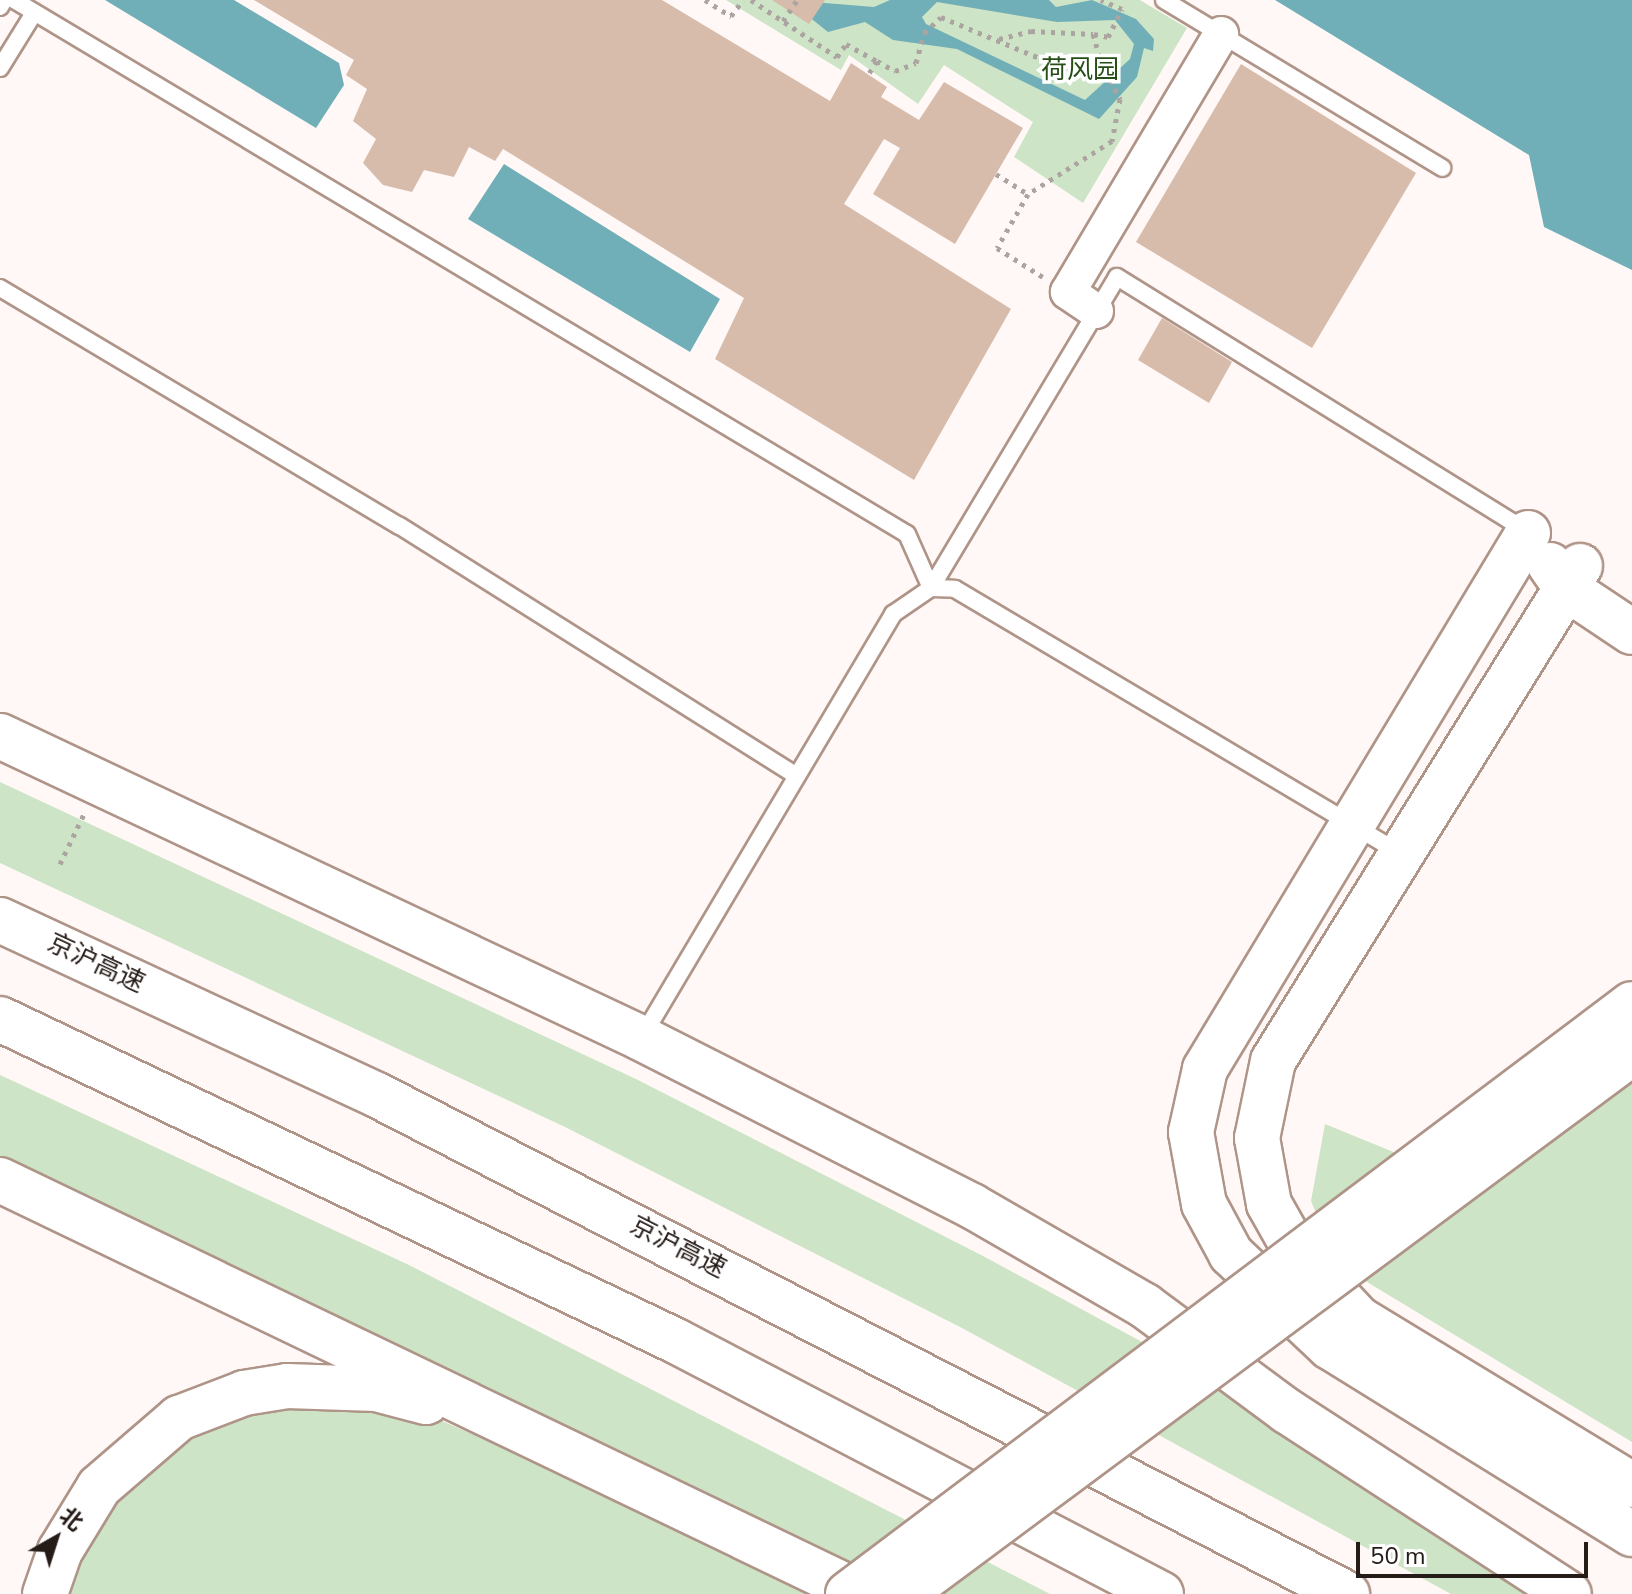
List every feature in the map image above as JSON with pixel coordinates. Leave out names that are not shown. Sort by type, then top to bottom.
[{"type":"highway","points":[[1632,632],[1528,533],[1349,822],[1205,1069],[1191,1132],[1204,1204],[1231,1254],[1330,1347],[1632,1534]]},
{"type":"highway","points":[[1573,577],[1632,599]]},
{"type":"highway","points":[[1573,577],[1273,1061],[1257,1138],[1269,1204],[1296,1252],[1359,1319],[1632,1485]]},
{"type":"highway","points":[[0,736],[641,1038],[972,1206],[1145,1306],[1287,1411],[1569,1594]]},
{"type":"highway","name":"京沪高速","points":[[0,920],[377,1095],[1347,1594]]},
{"type":"highway","points":[[848,1594],[1632,1004]]},
{"type":"highway","points":[[0,1019],[676,1341],[1161,1594]]},
{"type":"highway","points":[[903,1594],[1632,1053]]},
{"type":"highway","points":[[0,1180],[862,1594]]},
{"type":"highway","points":[[45,1594],[83,1509],[123,1460],[179,1418],[244,1393],[327,1385],[404,1396],[655,1494]]},
{"type":"street","points":[[1096,311],[1068,292],[1221,34]]},
{"type":"lane","points":[[0,7],[4,0]]},
{"type":"lane","points":[[14,0],[907,534],[931,588]]},
{"type":"lane","points":[[1164,0],[1442,168]]},
{"type":"lane","points":[[0,68],[34,13]]},
{"type":"lane","points":[[641,1038],[893,614],[931,588],[1117,277],[1528,533]]},
{"type":"lane","points":[[0,288],[400,526],[796,775]]},
{"type":"lane","points":[[931,588],[955,589],[1400,853]]},
{"type":"path","points":[[705,0],[731,16],[743,0]]},
{"type":"path","points":[[751,0],[837,57],[846,44],[895,71],[916,63],[924,33],[941,17],[1066,69],[1101,62]]},
{"type":"path","points":[[783,21],[797,0]]},
{"type":"path","points":[[998,40],[1031,31],[1108,37],[1122,9],[1101,0]]},
{"type":"path","points":[[1068,292],[997,248],[1028,194],[1112,141],[1120,99],[1101,62],[1093,34]]},
{"type":"path","points":[[868,75],[877,61]]},
{"type":"path","points":[[996,174],[1028,194]]},
{"type":"path","points":[[60,864],[100,781]]},
{"type":"green space","name":"荷风园","points":[[726,0],[1140,0],[1187,28],[1083,203],[1014,157],[1033,122],[944,65],[918,104],[849,55],[841,70]]},
{"type":"green space","points":[[0,782],[636,1079],[983,1256],[1218,1383],[1552,1594],[1451,1594],[962,1328],[565,1127],[0,863]]},
{"type":"green space","points":[[1632,1073],[1632,1442],[1362,1279],[1328,1243],[1311,1201],[1325,1124],[1474,1185]]},
{"type":"green space","points":[[0,1075],[409,1265],[1050,1594],[887,1594],[0,1163]]},
{"type":"green space","points":[[266,1402],[428,1415],[844,1594],[69,1594],[79,1553],[115,1492],[181,1431]]},
{"type":"water","points":[[105,0],[234,0],[339,63],[344,85],[316,128]]},
{"type":"water","points":[[788,0],[874,7],[890,0],[1049,0],[1056,7],[1092,0],[1136,19],[1154,39],[1153,51],[1144,48],[1137,77],[1099,119],[957,49],[893,40],[865,22],[828,32]],"holes":[[[937,2],[1057,22],[1115,20],[1134,44],[1130,59],[1085,100],[926,24],[922,17]]]},
{"type":"water","points":[[1275,0],[1632,0],[1632,270],[1544,227],[1529,155]]},
{"type":"water","points":[[504,164],[720,299],[690,352],[468,219]]},
{"type":"building","points":[[254,0],[662,0],[830,101],[851,63],[887,87],[881,97],[919,120],[944,82],[1023,128],[955,244],[873,194],[900,148],[884,139],[844,204],[1011,309],[914,480],[715,359],[744,298],[503,149],[495,161],[469,147],[454,177],[424,170],[412,192],[383,185],[363,163],[376,139],[353,121],[367,89],[346,75],[354,60]]},
{"type":"building","points":[[772,0],[825,0],[809,24]]},
{"type":"building","points":[[1241,64],[1416,173],[1312,348],[1136,242]]},
{"type":"building","points":[[1162,318],[1232,362],[1209,403],[1138,360]]}]
